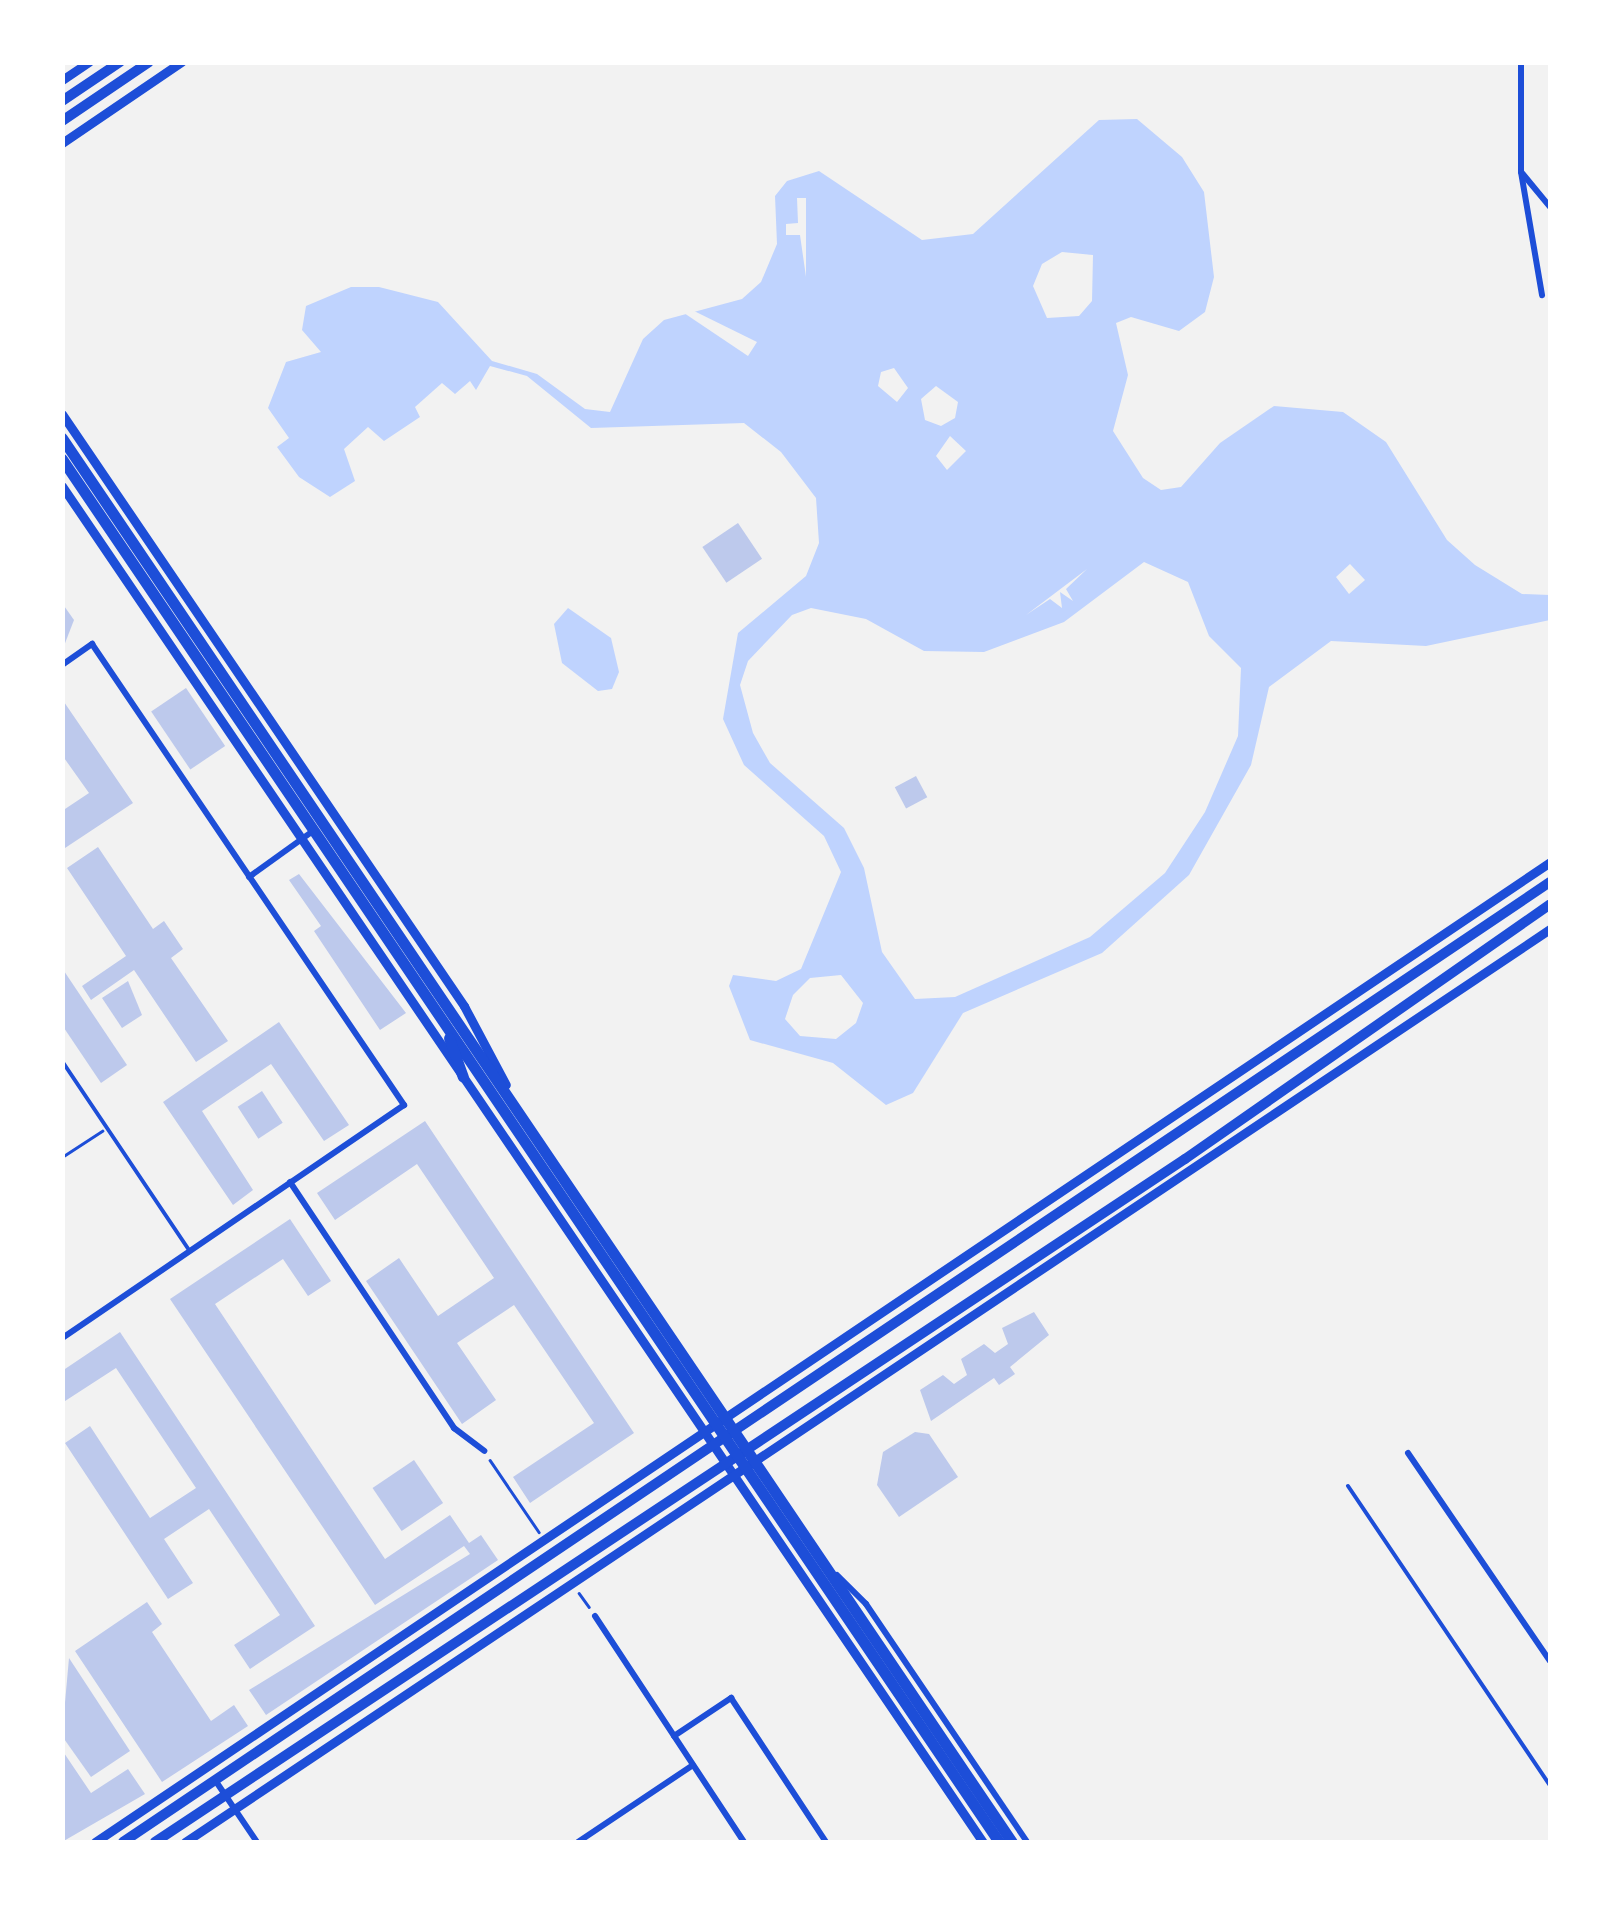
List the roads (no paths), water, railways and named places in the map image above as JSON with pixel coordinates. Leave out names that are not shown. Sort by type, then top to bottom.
[{"type":"main road","points":[[62,102],[120,62]]},
{"type":"main road","points":[[62,121],[149,62]]},
{"type":"main road","points":[[62,438],[442,1020],[719,1425],[742,1475],[999,1842]]},
{"type":"main road","points":[[62,459],[319,828],[506,1085],[1012,1842]]},
{"type":"main road","points":[[123,1842],[1550,882]]},
{"type":"main road","points":[[155,1842],[1550,904]]},
{"type":"main road","points":[[442,1020],[463,1077]]},
{"type":"street","points":[[62,80],[89,62]]},
{"type":"street","points":[[62,144],[181,62]]},
{"type":"street","points":[[1521,62],[1521,172],[1542,295]]},
{"type":"street","points":[[1521,172],[1550,207]]},
{"type":"street","points":[[62,414],[464,1006],[506,1085]]},
{"type":"street","points":[[62,486],[704,1435],[731,1458]]},
{"type":"street","points":[[62,665],[92,644],[404,1105],[62,1338]]},
{"type":"street","points":[[249,877],[319,828]]},
{"type":"street","points":[[95,1842],[1550,862]]},
{"type":"street","points":[[185,1842],[742,1475],[1550,928]]},
{"type":"street","points":[[290,1182],[454,1428],[484,1452]]},
{"type":"street","points":[[1408,1453],[1550,1660]]},
{"type":"street","points":[[742,1475],[983,1842]]},
{"type":"street","points":[[837,1575],[866,1604],[1027,1842]]},
{"type":"street","points":[[595,1616],[744,1842]]},
{"type":"street","points":[[674,1736],[731,1698],[826,1842]]},
{"type":"street","points":[[578,1842],[693,1765]]},
{"type":"street","points":[[216,1780],[258,1842]]},
{"type":"lane","points":[[62,1061],[189,1250]]},
{"type":"lane","points":[[1348,1486],[1550,1786]]},
{"type":"water","points":[[1137,119],[1182,157],[1204,192],[1214,277],[1205,312],[1179,331],[1131,317],[1116,323],[1128,375],[1113,431],[1143,478],[1161,490],[1181,487],[1220,443],[1274,406],[1343,412],[1386,442],[1447,540],[1475,565],[1522,594],[1550,595],[1550,620],[1426,646],[1331,641],[1269,687],[1251,765],[1189,875],[1102,953],[963,1013],[913,1093],[886,1105],[833,1063],[750,1040],[729,986],[733,975],[776,981],[801,969],[841,872],[824,836],[744,765],[723,719],[738,633],[806,576],[819,543],[816,498],[781,452],[744,423],[591,428],[527,376],[490,366],[476,390],[470,381],[455,394],[442,383],[415,407],[420,417],[384,441],[368,427],[344,449],[355,481],[330,497],[299,477],[277,447],[289,438],[268,408],[286,362],[321,352],[302,330],[306,306],[351,287],[379,287],[438,302],[492,361],[537,374],[585,409],[610,412],[643,339],[664,320],[742,299],[761,282],[777,244],[775,196],[787,181],[819,171],[922,240],[973,234],[1099,120]],"holes":[[[1062,252],[1093,255],[1092,301],[1079,316],[1047,318],[1033,286],[1042,264]],[[894,368],[908,388],[897,402],[878,386],[881,372]],[[936,386],[958,402],[955,418],[941,426],[925,420],[921,399]],[[950,436],[966,451],[947,470],[936,456]],[[1144,562],[1188,582],[1209,636],[1241,668],[1238,736],[1205,812],[1165,873],[1090,937],[955,997],[915,999],[882,952],[864,868],[844,828],[770,763],[753,733],[740,685],[748,661],[792,615],[811,608],[866,619],[924,651],[984,652],[1064,622]],[[1350,564],[1365,580],[1349,594],[1336,577]],[[841,975],[863,1003],[856,1023],[836,1039],[800,1036],[785,1019],[793,995],[810,978]]]},
{"type":"water","points":[[568,608],[611,638],[619,672],[612,689],[598,691],[562,663],[554,624]]}]
